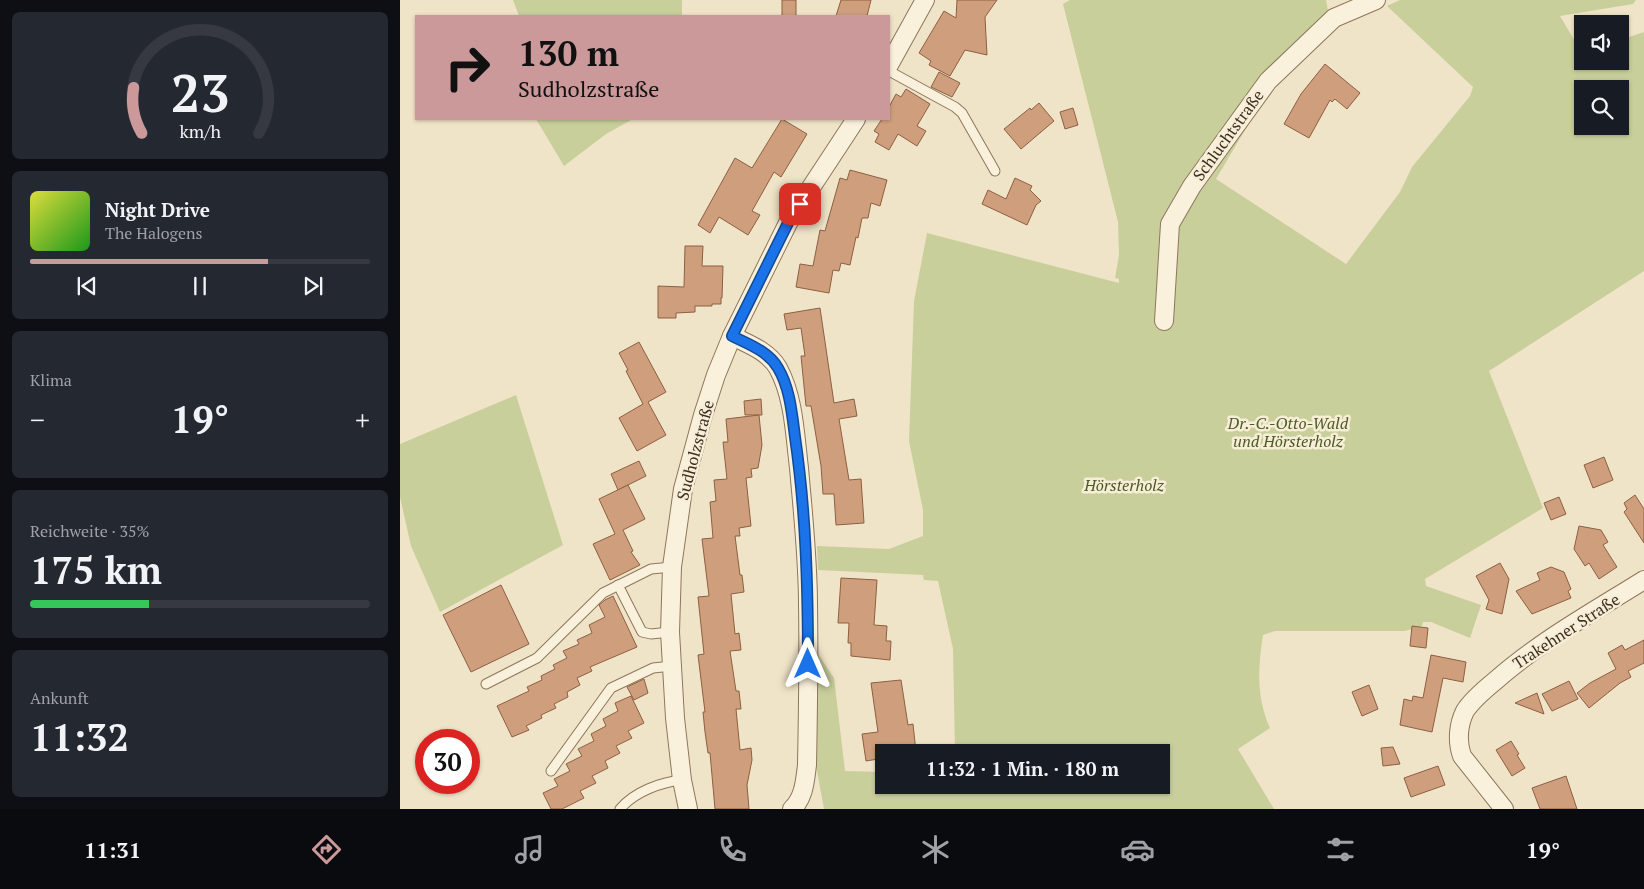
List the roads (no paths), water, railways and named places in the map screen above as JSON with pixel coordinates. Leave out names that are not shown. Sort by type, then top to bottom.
[{"type":"street","points":[[890,63],[925,0]]},
{"type":"street","name":"Schluchtstraße","points":[[1164,321],[1170,224],[1192,186],[1268,81],[1334,18],[1376,0]]},
{"type":"street","name":"Sudholzstraße","points":[[688,809],[682,780],[670,632],[672,567],[683,489],[706,407],[732,336],[789,221],[855,120]]},
{"type":"street","points":[[732,336],[757,348],[777,367],[787,388],[798,457],[808,604],[807,765],[804,788],[792,809]]},
{"type":"street","name":"Trakehner Straße","points":[[1504,809],[1462,756],[1459,748],[1459,730],[1465,712],[1487,688],[1530,652],[1644,580]]},
{"type":"lane","points":[[890,73],[955,107],[962,114],[995,171]]},
{"type":"lane","points":[[486,684],[538,658],[603,593],[651,568],[672,567]]},
{"type":"lane","points":[[618,585],[642,632],[651,634],[670,632]]},
{"type":"lane","points":[[551,771],[611,688],[653,668],[672,666]]},
{"type":"lane","points":[[620,809],[628,800],[666,781],[682,780]]},
{"type":"park label","name":"Dr.-C.-Otto-Wald und Hörsterholz","points":[[1288,432]]},
{"type":"park label","name":"Hörsterholz","points":[[1124,485]]}]
